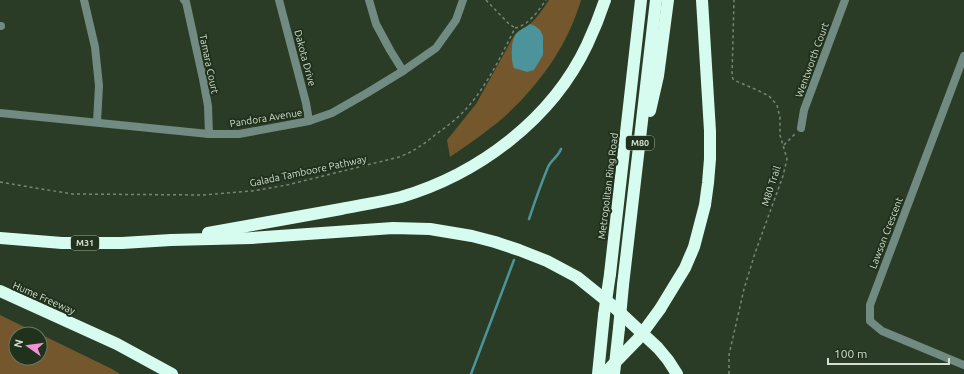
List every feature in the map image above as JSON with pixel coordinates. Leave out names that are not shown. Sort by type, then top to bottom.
[{"type":"highway","points":[[171,240],[400,197],[441,182],[465,170],[504,145],[539,114],[572,71],[587,46],[598,22],[605,0]]},
{"type":"highway","name":"Metropolitan Ring Road","points":[[598,374],[641,0]]},
{"type":"highway","name":"M80","points":[[614,374],[656,0]]},
{"type":"highway","points":[[638,159],[658,76],[668,0]]},
{"type":"highway","points":[[604,374],[638,339],[660,309],[685,268],[694,247],[700,227],[706,198],[710,158],[710,131],[702,0]]},
{"type":"highway","points":[[171,240],[251,238],[393,228],[430,229],[495,242],[547,260],[577,277],[613,306],[658,348],[677,374]]},
{"type":"highway","name":"M31","points":[[0,238],[62,243],[171,240]]},
{"type":"highway","name":"Hume Freeway","points":[[0,291],[78,326]]},
{"type":"highway","points":[[78,326],[157,374]]},
{"type":"highway","points":[[78,326],[117,344],[172,374]]},
{"type":"street","points":[[84,0],[95,47],[99,86],[97,122]]},
{"type":"street","name":"Tamara Court","points":[[184,0],[186,2],[203,79],[208,106],[209,134]]},
{"type":"street","name":"Dakota Drive","points":[[279,0],[306,103],[309,121]]},
{"type":"street","points":[[369,0],[376,24],[403,71]]},
{"type":"street","name":"Pandora Avenue","points":[[0,113],[209,134],[239,134],[309,121],[332,112],[367,93],[403,71],[436,48],[456,20],[463,0]]},
{"type":"street","name":"Wentworth Court","points":[[801,128],[804,110],[845,0]]},
{"type":"street","name":"Lawson Crescent","points":[[964,56],[870,305],[870,321],[882,331],[964,365]]},
{"type":"path","points":[[486,0],[508,23],[515,28]]},
{"type":"path","name":"Galada Tamboore Pathway","points":[[0,182],[72,194],[203,195],[252,191],[287,185],[399,157],[420,147],[450,124],[466,109],[474,100],[492,72],[515,28],[527,22],[546,0]]},
{"type":"path","name":"M80 Trail","points":[[729,374],[729,355],[744,289],[755,253],[783,176],[787,158],[780,135],[777,105],[763,92],[733,79],[734,0]]},
{"type":"path","points":[[784,146],[801,128]]},
{"type":"shaded area","points":[[549,0],[581,0],[575,18],[559,51],[525,97],[497,123],[450,157],[447,140],[476,104],[515,34],[532,22]]},
{"type":"shaded area","points":[[0,315],[23,326],[8,326],[8,366],[48,366],[48,338],[120,374],[0,374]]},
{"type":"water","points":[[530,24],[540,30],[543,36],[543,55],[534,70],[527,72],[514,68],[512,50],[513,40],[517,33]]},
{"type":"waterway","points":[[529,219],[548,167],[561,149]]},
{"type":"waterway","points":[[471,374],[514,260]]}]
